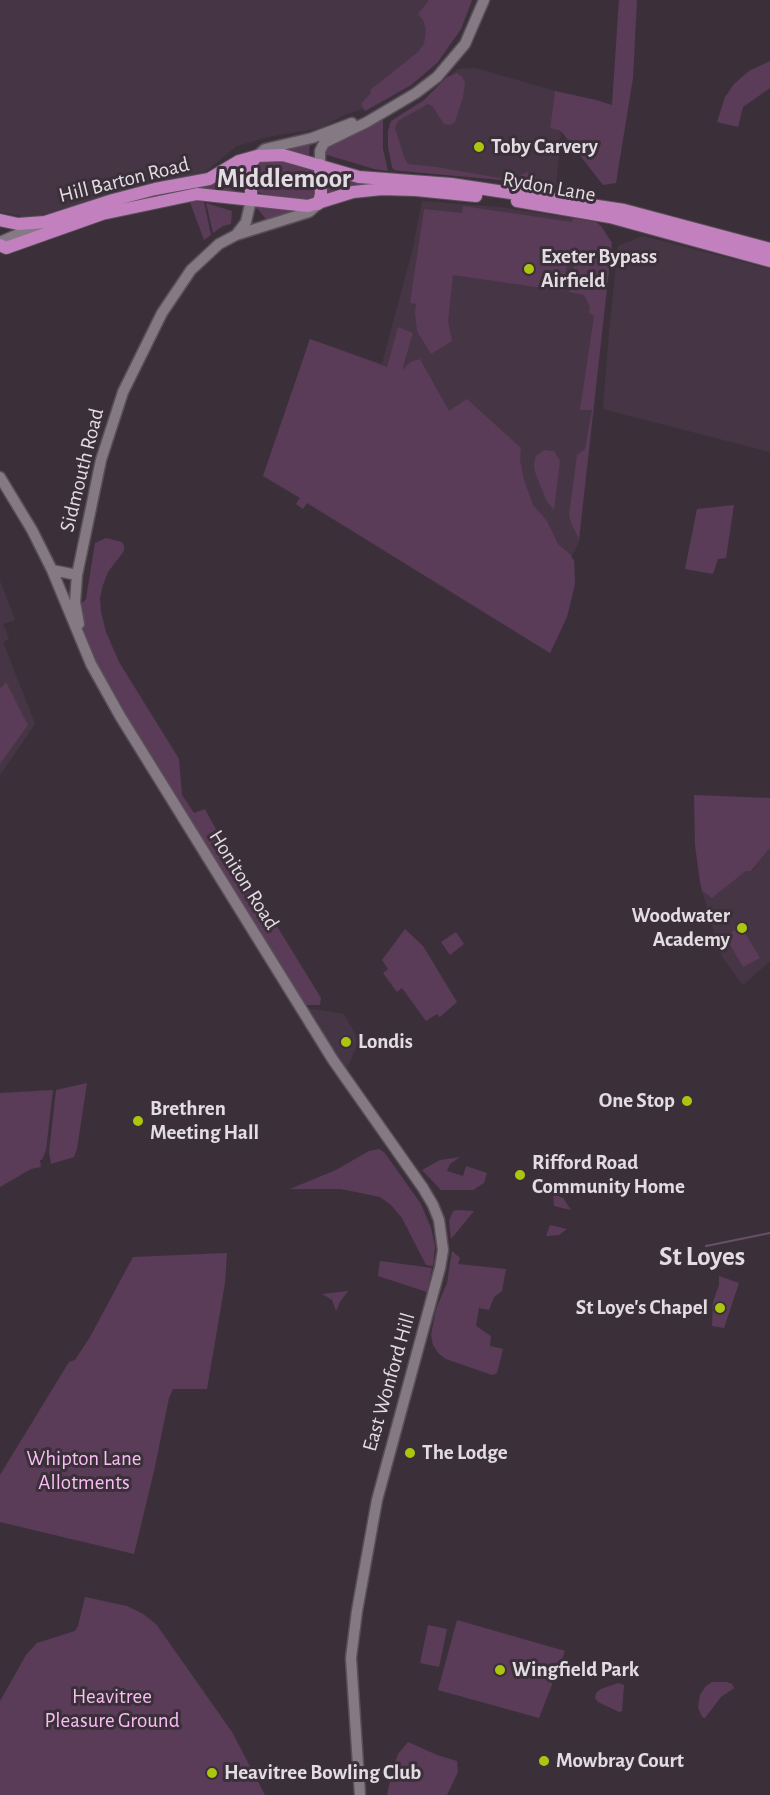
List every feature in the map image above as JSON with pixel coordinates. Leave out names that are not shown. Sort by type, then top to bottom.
[{"type":"main road","points":[[318,204],[321,195],[320,151],[324,143],[367,122],[416,93],[451,63],[465,44],[484,0]]},
{"type":"main road","points":[[236,235],[246,222],[251,200],[252,162],[265,149],[312,138],[378,115]]},
{"type":"main road","name":"Rydon Lane","points":[[257,156],[283,155],[359,177],[451,184],[596,204],[770,249]]},
{"type":"main road","name":"Hill Barton Road","points":[[2,246],[45,222],[134,195],[209,179],[239,161],[257,156]]},
{"type":"main road","name":"Rydon Lane","points":[[318,204],[353,192],[382,189],[488,196],[610,217],[770,261]]},
{"type":"main road","name":"Hill Barton Road","points":[[2,246],[102,214],[177,196],[197,194],[308,206],[318,204]]},
{"type":"main road","name":"Sidmouth Road","points":[[77,575],[101,460],[123,392],[135,363],[162,313],[191,270],[219,244],[236,235],[309,212],[318,204]]},
{"type":"main road","points":[[0,220],[18,224],[45,222]]},
{"type":"main road","name":"Honiton Road","points":[[0,477],[32,530],[52,570],[98,679],[120,717],[333,1060],[383,1132]]},
{"type":"main road","points":[[52,570],[77,575]]},
{"type":"main road","name":"Honiton Road","points":[[77,575],[76,613],[82,642]]},
{"type":"main road","name":"East Wonford Hill","points":[[360,1795],[351,1658],[357,1611],[375,1508],[436,1288],[442,1255],[442,1234],[434,1204],[383,1132]]},
{"type":"shaded area","points":[[0,0],[472,0],[461,29],[437,63],[411,85],[366,111],[362,109],[344,115],[321,128],[268,137],[237,146],[205,172],[121,192],[37,216],[22,216],[0,212]]},
{"type":"shaded area","points":[[475,68],[555,91],[550,127],[561,131],[556,185],[409,170],[389,124],[422,103],[458,69]]},
{"type":"shaded area","points":[[422,201],[499,207],[596,222],[612,243],[579,542],[571,557],[574,560],[575,584],[567,617],[550,653],[307,503],[303,509],[296,504],[300,498],[263,476],[310,339],[382,364],[413,248]]},
{"type":"shaded area","points":[[643,236],[770,269],[770,452],[603,409],[618,246]]},
{"type":"shaded area","points":[[0,581],[15,620],[3,624],[9,639],[3,642],[35,724],[0,775]]},
{"type":"shaded area","name":"Woodwater Academy","points":[[770,848],[770,961],[743,985],[722,957],[702,891],[712,898],[746,871],[752,871]]},
{"type":"shaded area","points":[[306,1008],[344,1014],[359,1041],[346,1070]]},
{"type":"green space","points":[[429,0],[472,0],[461,29],[437,63],[411,85],[365,111],[361,104],[371,93],[370,90],[418,52],[424,44],[426,29],[418,14]]},
{"type":"green space","points":[[619,0],[637,0],[633,78],[616,183],[603,185],[561,131],[550,128],[555,91],[612,105]]},
{"type":"green space","points":[[770,61],[770,88],[743,107],[738,127],[717,122],[725,97],[734,84],[749,71]]},
{"type":"green space","points":[[457,73],[465,82],[455,122],[450,125],[444,124],[433,107],[428,104],[398,121],[395,128],[408,164],[511,180],[527,172],[536,177],[536,183],[394,170],[388,147],[388,131],[391,121],[424,100],[447,77]]},
{"type":"green space","points":[[383,117],[383,149],[388,171],[324,154],[328,146]]},
{"type":"green space","points":[[310,141],[309,156],[285,152],[284,148]]},
{"type":"green space","points":[[282,159],[315,169],[315,195],[312,198],[300,200],[269,196],[258,192],[254,186],[256,164],[261,160]]},
{"type":"green space","points":[[240,168],[234,194],[180,192],[118,205],[146,195],[212,183]]},
{"type":"green space","points":[[325,172],[404,186],[357,185],[325,194]]},
{"type":"green space","points":[[190,202],[204,202],[211,235],[204,240]]},
{"type":"green space","points":[[206,203],[232,211],[231,224],[213,233]]},
{"type":"green space","points":[[255,205],[297,210],[297,212],[268,222],[255,208]]},
{"type":"green space","points":[[463,206],[572,222],[573,218],[596,222],[612,243],[579,539],[569,515],[577,455],[585,449],[592,410],[580,410],[594,316],[589,313],[590,307],[584,295],[569,292],[576,258],[568,256],[563,291],[453,275],[448,321],[452,341],[431,354],[417,331],[416,304],[410,303],[424,209],[462,213]]},
{"type":"green space","points":[[398,327],[413,333],[402,370],[411,362],[420,359],[449,411],[467,399],[521,448],[520,460],[524,480],[533,505],[547,521],[558,544],[574,560],[575,584],[567,617],[550,653],[307,503],[303,509],[296,504],[300,498],[263,476],[310,339],[387,367]]},
{"type":"green space","points":[[544,450],[554,451],[560,461],[554,510],[546,500],[535,472],[536,456]]},
{"type":"green space","points":[[734,505],[726,558],[718,559],[713,574],[685,569],[697,509]]},
{"type":"green space","points":[[106,538],[122,542],[124,546],[124,551],[108,572],[100,598],[106,632],[119,662],[179,759],[182,795],[194,813],[205,809],[257,906],[267,910],[321,998],[320,1005],[306,1005],[188,823],[97,664],[86,638],[80,612],[81,604],[86,599],[95,543]]},
{"type":"green space","points":[[6,682],[28,725],[0,764],[0,689]]},
{"type":"green space","points":[[694,795],[770,798],[770,848],[751,871],[746,871],[712,898],[702,891],[700,882],[695,845]]},
{"type":"green space","points":[[741,926],[760,958],[743,967],[725,936]]},
{"type":"green space","points":[[405,929],[423,946],[457,1002],[440,1017],[437,1014],[426,1021],[402,988],[397,992],[383,973],[388,969],[382,960]]},
{"type":"green space","points":[[456,932],[464,944],[450,955],[441,942]]},
{"type":"green space","points":[[87,1083],[74,1157],[51,1164],[49,1152],[56,1090]]},
{"type":"green space","points":[[53,1090],[46,1150],[40,1160],[41,1167],[31,1169],[0,1187],[0,1093]]},
{"type":"green space","points":[[379,1149],[384,1152],[421,1204],[431,1228],[435,1246],[433,1266],[426,1265],[402,1218],[391,1205],[380,1197],[341,1189],[290,1189],[336,1170],[369,1151]]},
{"type":"green space","points":[[460,1157],[450,1164],[447,1171],[463,1176],[466,1166],[487,1173],[484,1183],[473,1190],[441,1190],[422,1170],[440,1160]]},
{"type":"green space","points":[[553,1194],[563,1198],[571,1210],[554,1206]]},
{"type":"green space","points":[[453,1211],[474,1211],[451,1239],[449,1221]]},
{"type":"green space","points":[[550,1225],[567,1229],[559,1235],[546,1236]]},
{"type":"green space","points":[[452,1251],[460,1258],[458,1264],[506,1269],[502,1291],[494,1297],[489,1310],[479,1308],[476,1326],[491,1336],[490,1346],[503,1349],[497,1373],[492,1375],[446,1359],[433,1345],[431,1335],[436,1309],[447,1283]]},
{"type":"green space","name":"Whipton Lane Allotments","points":[[227,1253],[225,1283],[207,1389],[173,1389],[169,1398],[134,1554],[0,1522],[0,1475],[69,1362],[75,1360],[90,1337],[133,1257]]},
{"type":"green space","points":[[380,1261],[432,1268],[427,1292],[378,1276]]},
{"type":"green space","points":[[719,1276],[739,1283],[724,1328],[712,1326],[713,1302],[719,1285]]},
{"type":"green space","points":[[348,1291],[336,1311],[332,1300],[322,1294]]},
{"type":"green space","name":"Heavitree Pleasure Ground","points":[[85,1597],[127,1606],[156,1624],[232,1732],[265,1795],[0,1795],[0,1701],[26,1655],[37,1643],[75,1631]]},
{"type":"green space","name":"Wingfield Park","points":[[457,1620],[565,1651],[539,1718],[438,1690]]},
{"type":"green space","points":[[428,1625],[447,1629],[439,1667],[420,1663]]},
{"type":"green space","points":[[712,1682],[727,1682],[734,1688],[721,1697],[705,1718],[702,1717],[698,1707],[700,1695]]},
{"type":"green space","points":[[618,1683],[624,1685],[622,1711],[619,1712],[598,1702],[595,1698],[596,1693],[601,1689]]},
{"type":"green space","points":[[408,1742],[457,1761],[458,1772],[447,1795],[387,1795],[398,1754]]},
{"type":"waterway","points":[[706,1246],[770,1233]]},
{"type":"place","name":"Toby Carvery","points":[[479,147]]},
{"type":"place","name":"Exeter Bypass Airfield","points":[[529,269]]},
{"type":"place","name":"Woodwater Academy","points":[[742,928]]},
{"type":"place","name":"Londis","points":[[346,1042]]},
{"type":"place","name":"One Stop","points":[[687,1101]]},
{"type":"place","name":"Brethren Meeting Hall","points":[[138,1121]]},
{"type":"place","name":"Rifford Road Community Home","points":[[520,1175]]},
{"type":"place","name":"St Loye's Chapel","points":[[720,1308]]},
{"type":"place","name":"The Lodge","points":[[410,1453]]},
{"type":"place","name":"Wingfield Park","points":[[500,1670]]},
{"type":"place","name":"Mowbray Court","points":[[544,1761]]},
{"type":"place","name":"Heavitree Bowling Club","points":[[212,1773]]},
{"type":"district","name":"Middlemoor","points":[[284,179]]},
{"type":"district","name":"St Loyes","points":[[702,1257]]}]
